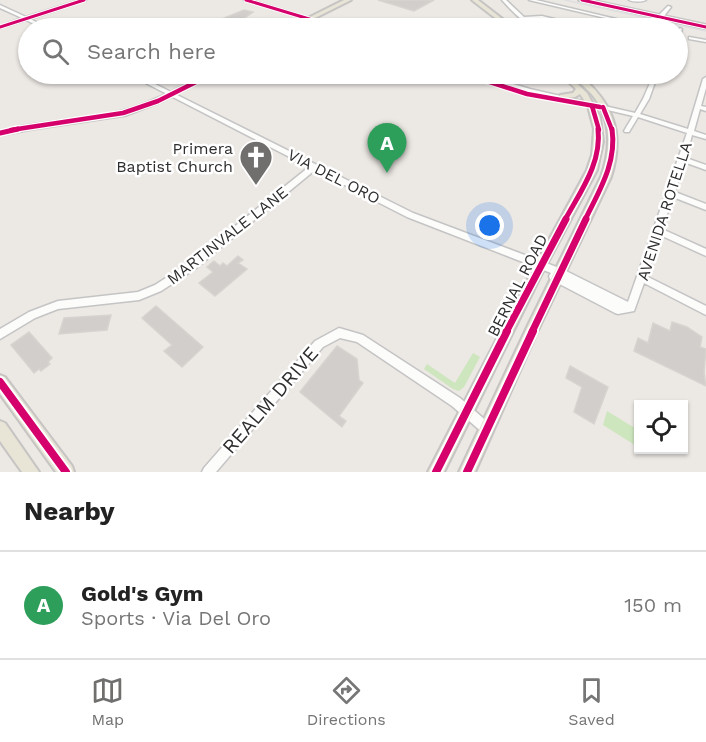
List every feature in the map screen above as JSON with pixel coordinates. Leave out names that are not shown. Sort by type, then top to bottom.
[{"type":"main road","points":[[316,18],[348,0]]},
{"type":"main road","points":[[317,18],[355,0]]},
{"type":"main road","points":[[468,0],[490,18]]},
{"type":"main road","points":[[475,0],[498,18]]},
{"type":"main road","points":[[582,0],[668,18]]},
{"type":"main road","points":[[591,0],[674,18]]},
{"type":"main road","points":[[688,22],[706,26]]},
{"type":"main road","points":[[688,22],[706,26]]},
{"type":"main road","points":[[169,93],[185,84]]},
{"type":"main road","points":[[0,131],[40,120],[121,109],[189,84]]},
{"type":"main road","name":"BERNAL ROAD","points":[[436,472],[592,170],[600,138],[598,122],[591,104],[575,84]]},
{"type":"main road","name":"BERNAL ROAD","points":[[467,472],[610,167],[614,147],[612,126],[603,107],[585,84]]},
{"type":"main road","points":[[563,97],[576,95],[580,89]]},
{"type":"main road","points":[[592,170],[602,184]]},
{"type":"main road","points":[[0,382],[66,472]]},
{"type":"main road","points":[[0,428],[31,472]]},
{"type":"street","points":[[29,18],[84,0]]},
{"type":"street","points":[[248,0],[302,18]]},
{"type":"street","points":[[504,0],[522,18],[547,18]]},
{"type":"street","points":[[531,0],[609,18]]},
{"type":"street","points":[[631,0],[644,0]]},
{"type":"street","points":[[0,6],[24,18]]},
{"type":"street","points":[[662,15],[669,7]]},
{"type":"street","points":[[0,27],[18,21]]},
{"type":"street","points":[[691,38],[706,41]]},
{"type":"street","name":"AVENIDA ROTELLA","points":[[631,308],[671,193],[705,83]]},
{"type":"street","name":"VIA DEL ORO","points":[[151,84],[422,220],[496,246],[558,276],[618,310],[631,308]]},
{"type":"street","points":[[496,84],[527,94],[591,104]]},
{"type":"street","points":[[509,84],[637,115],[706,137]]},
{"type":"street","points":[[627,131],[652,84]]},
{"type":"street","points":[[697,107],[706,109]]},
{"type":"street","points":[[682,159],[706,168]]},
{"type":"street","name":"MARTINVALE LANE","points":[[0,334],[32,315],[57,305],[139,296],[158,288],[192,266],[315,166]]},
{"type":"street","points":[[671,193],[706,207]]},
{"type":"street","points":[[658,231],[706,253]]},
{"type":"street","points":[[642,278],[706,311]]},
{"type":"street","name":"REALM DRIVE","points":[[208,472],[319,344],[339,333],[359,338],[468,411],[487,429]]},
{"type":"green space","points":[[473,353],[480,357],[464,387],[459,391],[424,369],[427,364],[455,383]]},
{"type":"green space","points":[[607,411],[634,428],[634,444],[603,425]]},
{"type":"building","points":[[378,0],[434,0],[414,11]]},
{"type":"building","points":[[244,10],[253,12],[245,18],[224,18]]},
{"type":"building","points":[[238,256],[243,260],[238,263],[247,269],[215,296],[199,283],[213,272],[207,267],[214,261],[220,266],[223,263],[227,266]]},
{"type":"building","points":[[156,306],[203,347],[182,367],[164,351],[172,345],[142,318]]},
{"type":"building","points":[[111,315],[107,330],[59,334],[64,318]]},
{"type":"building","points":[[672,322],[687,327],[702,337],[700,347],[706,349],[704,372],[706,386],[634,351],[638,338],[648,343],[653,323],[670,331]]},
{"type":"building","points":[[29,332],[52,358],[48,362],[50,364],[34,373],[11,345]]},
{"type":"building","points":[[337,346],[357,359],[359,380],[363,383],[339,416],[346,421],[342,427],[300,392]]},
{"type":"building","points":[[570,366],[608,387],[594,424],[574,412],[582,387],[566,378]]},
{"type":"railway","points":[[565,0],[647,18]]},
{"type":"railway","points":[[688,27],[706,31]]},
{"type":"cycle path","points":[[28,18],[84,0]]},
{"type":"cycle path","points":[[246,0],[306,18]]},
{"type":"cycle path","points":[[582,0],[665,18]]},
{"type":"cycle path","points":[[0,27],[18,21]]},
{"type":"cycle path","points":[[688,23],[706,27]]},
{"type":"cycle path","points":[[0,133],[135,110],[192,84]]},
{"type":"cycle path","points":[[496,84],[527,94],[600,107]]},
{"type":"cycle path","points":[[436,472],[536,274],[592,170],[599,138],[592,106]]},
{"type":"cycle path","points":[[467,472],[610,167],[613,136],[603,107]]},
{"type":"cycle path","points":[[0,382],[66,472]]},
{"type":"place","name":"Gold's Gym","points":[[387,173]]},
{"type":"place","name":"Primera Baptist Church","points":[[256,186]]}]
